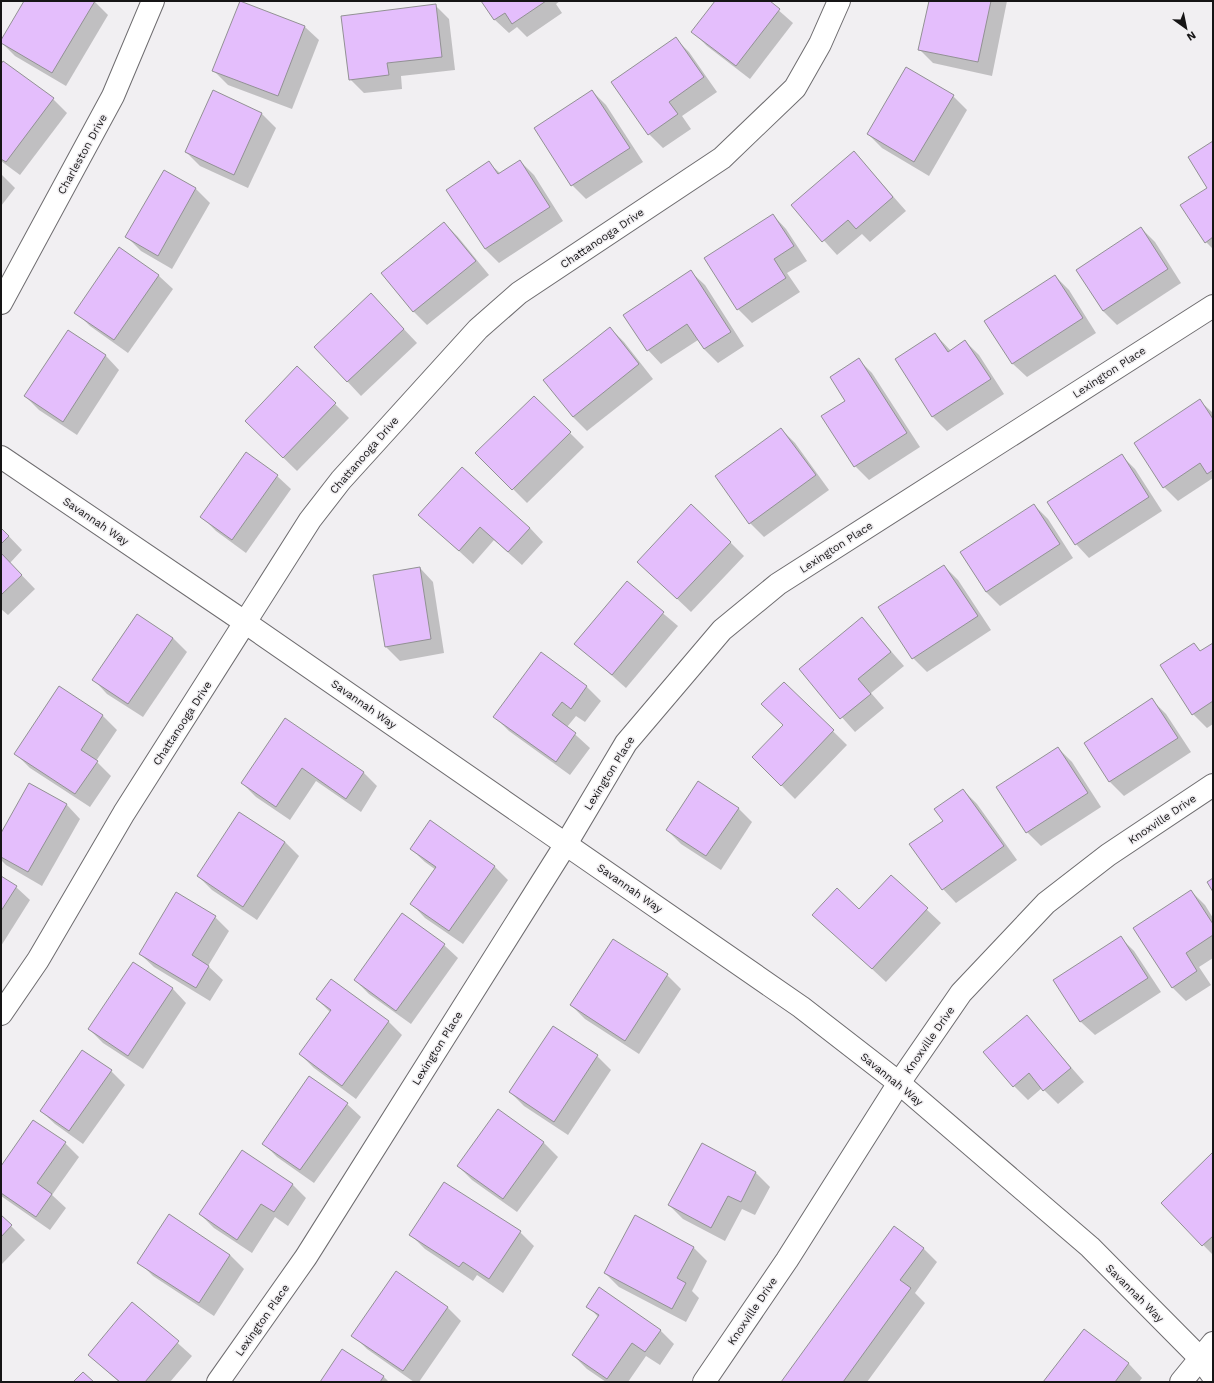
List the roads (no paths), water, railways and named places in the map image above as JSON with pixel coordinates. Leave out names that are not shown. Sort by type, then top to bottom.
[{"type":"street","name":"Charleston Drive","points":[[1,303],[114,96],[146,22],[153,1]]},
{"type":"street","name":"Chattanooga Drive","points":[[1,1014],[38,960],[124,813],[310,520],[341,480],[478,329],[519,293],[722,158],[795,88],[820,44],[839,1]]},
{"type":"street","name":"Lexington Place","points":[[218,1382],[306,1257],[566,844],[626,743],[722,630],[778,584],[1213,306]]},
{"type":"street","name":"Savannah Way","points":[[1,457],[246,623],[801,1008],[899,1083],[1090,1248],[1206,1351],[1213,1376]]},
{"type":"street","name":"Knoxville Drive","points":[[704,1382],[787,1260],[899,1083],[961,993],[1046,903],[1108,855],[1213,785]]},
{"type":"street","points":[[1181,1382],[1206,1351]]}]
